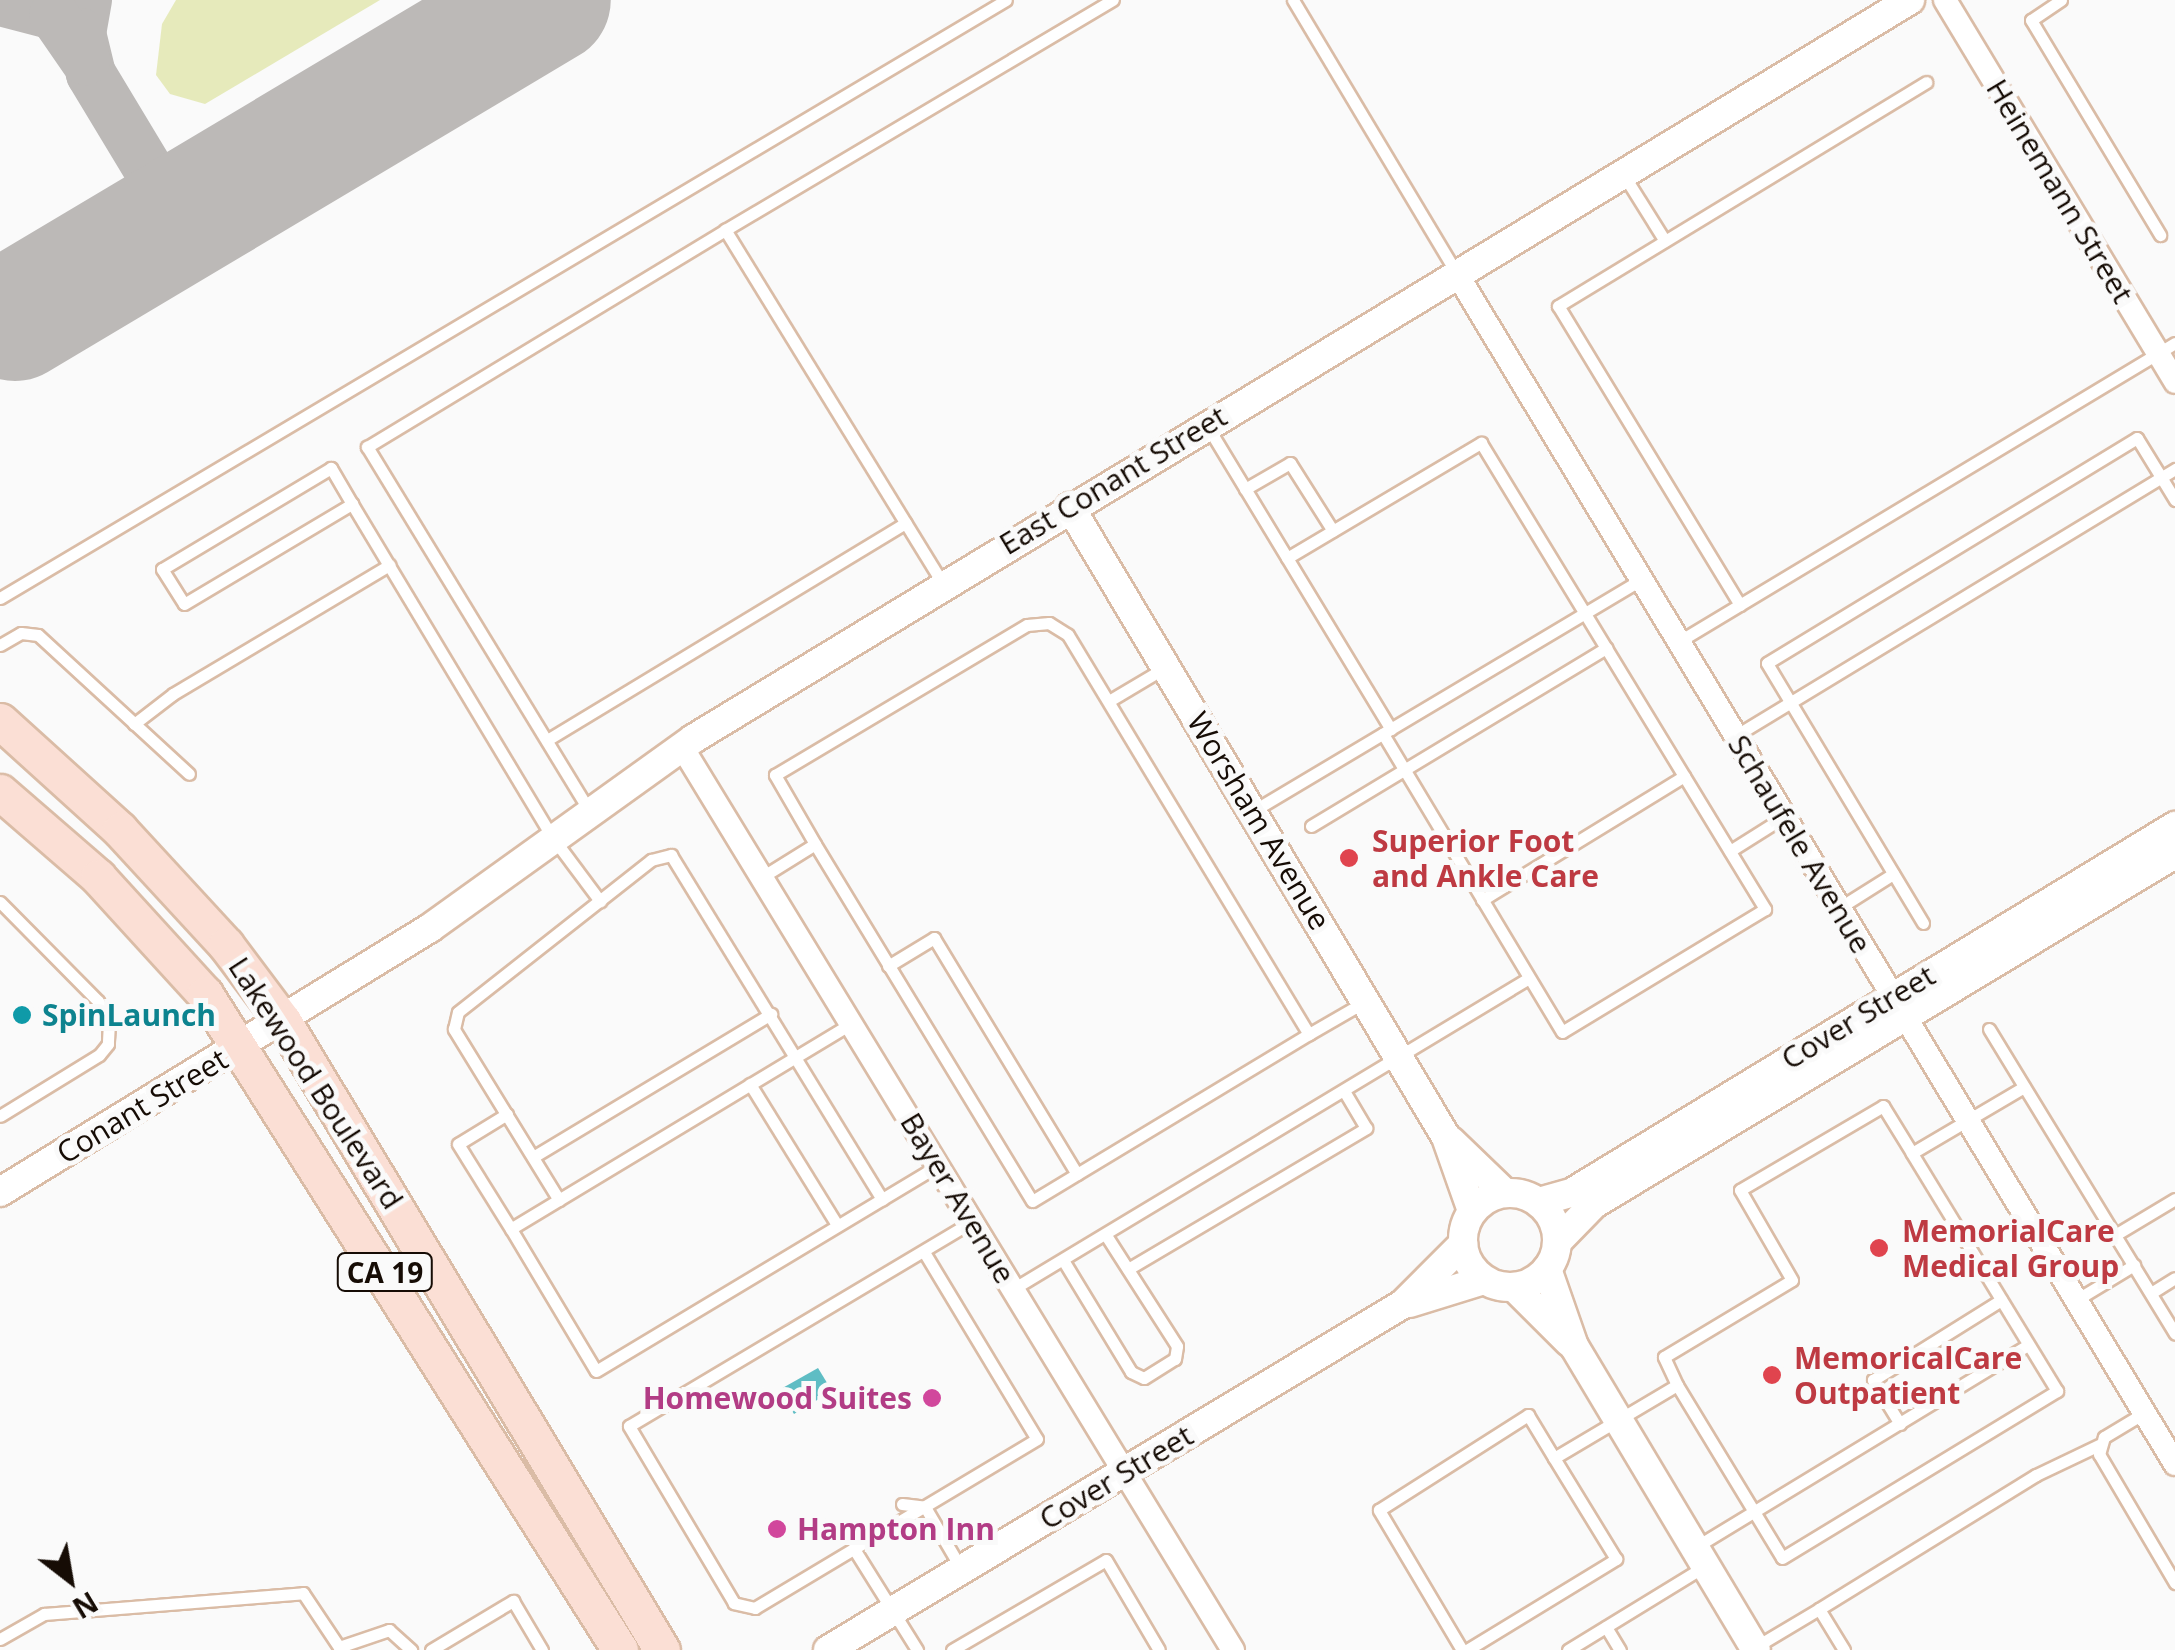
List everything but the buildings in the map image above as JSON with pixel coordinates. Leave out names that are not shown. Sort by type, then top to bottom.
[{"type":"main road","name":"Lakewood Boulevard","points":[[0,721],[120,830],[226,945],[283,1021],[662,1650]]},
{"type":"main road","name":"Lakewood Boulevard","points":[[0,792],[98,877],[205,994],[242,1046],[620,1650]]},
{"type":"street","name":"East Conant Street","points":[[335,990],[682,746],[1206,424],[1910,0]]},
{"type":"street","name":"Heinemann Street","points":[[1946,0],[2166,348],[2175,382]]},
{"type":"street","name":"Schaufele Avenue","points":[[1457,274],[2175,1464]]},
{"type":"street","name":"Worsham Avenue","points":[[1070,507],[1446,1137],[1472,1211]]},
{"type":"street","name":"Bayer Avenue","points":[[682,746],[1233,1650]]},
{"type":"street","name":"Cover Street","points":[[1558,1241],[1594,1204],[2175,826]]},
{"type":"street","name":"Cover Street","points":[[1539,1202],[1573,1192],[1898,1006],[2175,854]]},
{"type":"street","name":"Conant Street","points":[[0,1192],[335,990]]},
{"type":"street","name":"Worsham Avenue","points":[[1446,1137],[1505,1193]]},
{"type":"street","points":[[1514,1287],[1547,1269],[1558,1241],[1539,1202],[1505,1193],[1472,1211],[1463,1244],[1484,1280],[1514,1287],[1574,1346]]},
{"type":"street","name":"Cover Street","points":[[828,1650],[1403,1304],[1463,1244]]},
{"type":"street","points":[[1547,1269],[1574,1346],[1755,1649]]},
{"type":"street","name":"Cover Street","points":[[1403,1304],[1484,1280]]},
{"type":"lane","points":[[0,598],[1006,0]]},
{"type":"lane","points":[[590,812],[368,447],[1113,0]]},
{"type":"lane","points":[[1293,0],[1457,274]]},
{"type":"lane","points":[[2062,0],[2031,20],[2160,235]]},
{"type":"lane","points":[[1740,604],[1558,306],[1926,82]]},
{"type":"lane","points":[[1623,174],[1665,241]]},
{"type":"lane","points":[[724,230],[944,584]]},
{"type":"lane","points":[[1678,642],[2166,348]]},
{"type":"lane","points":[[1206,424],[1387,731],[1404,770],[1562,1032],[1764,909],[1481,442],[1287,558]]},
{"type":"lane","points":[[1923,924],[1766,663],[2136,438],[2175,500]]},
{"type":"lane","points":[[1245,489],[1290,462],[1332,531]]},
{"type":"lane","points":[[352,504],[184,604],[162,569],[332,468],[553,838],[600,901]]},
{"type":"lane","points":[[1735,736],[2175,469]]},
{"type":"lane","points":[[546,740],[906,522]]},
{"type":"lane","points":[[134,724],[173,694],[389,565]]},
{"type":"lane","points":[[1253,812],[1640,580]]},
{"type":"lane","points":[[1309,1034],[1068,635],[1049,623],[1027,624],[775,775],[1032,1200],[1366,1001]]},
{"type":"lane","points":[[0,645],[21,632],[38,635],[188,774]]},
{"type":"lane","points":[[1311,826],[1606,648]]},
{"type":"lane","points":[[1109,701],[1167,667]]},
{"type":"lane","points":[[1482,900],[1684,776]]},
{"type":"lane","points":[[1730,851],[1784,817]]},
{"type":"lane","points":[[762,877],[816,844]]},
{"type":"lane","points":[[560,1200],[454,1029],[458,1012],[652,860],[671,854],[882,1198]]},
{"type":"lane","points":[[1839,908],[1893,874]]},
{"type":"lane","points":[[0,902],[98,1001],[109,1022],[108,1044],[99,1055],[0,1116]]},
{"type":"lane","points":[[888,966],[934,938],[1077,1174]]},
{"type":"lane","points":[[1013,1290],[1529,978]]},
{"type":"lane","points":[[533,1157],[770,1014]]},
{"type":"lane","points":[[511,1229],[852,1023]]},
{"type":"lane","points":[[1989,1029],[2175,1334]]},
{"type":"lane","points":[[750,1084],[837,1225]]},
{"type":"lane","points":[[1912,1153],[2024,1086]]},
{"type":"lane","points":[[1128,1270],[1366,1128],[1344,1090]]},
{"type":"lane","points":[[1883,1106],[1912,1153],[2057,1391],[1782,1558],[1664,1357],[1792,1280],[1740,1190],[1883,1106]]},
{"type":"lane","points":[[507,1114],[458,1144],[596,1371],[939,1165]]},
{"type":"lane","points":[[2115,1234],[2175,1198]]},
{"type":"lane","points":[[924,1252],[1037,1439],[755,1608],[734,1603],[629,1426],[973,1221]]},
{"type":"lane","points":[[1062,1260],[1131,1372],[1144,1378],[1175,1358],[1177,1346],[1106,1234]]},
{"type":"lane","points":[[2076,1300],[2134,1266]]},
{"type":"lane","points":[[2151,1293],[2175,1278]]},
{"type":"lane","points":[[1900,1424],[1873,1380],[2001,1300]]},
{"type":"lane","points":[[1568,1650],[1606,1627],[1754,1513],[2028,1345]]},
{"type":"lane","points":[[1554,1458],[1677,1385]]},
{"type":"lane","points":[[1755,1649],[2036,1475],[2099,1445],[2144,1413]]},
{"type":"lane","points":[[1528,1415],[1554,1458],[1616,1560],[1465,1650],[1379,1510],[1528,1415]]},
{"type":"lane","points":[[2099,1445],[2101,1466],[2175,1583]]},
{"type":"lane","points":[[902,1504],[925,1506]]},
{"type":"lane","points":[[925,1506],[962,1570]]},
{"type":"lane","points":[[857,1532],[854,1549],[917,1650]]},
{"type":"lane","points":[[952,1650],[1106,1560],[1159,1650]]},
{"type":"lane","points":[[0,1640],[44,1614],[303,1593],[339,1647],[389,1630],[412,1650]]},
{"type":"lane","points":[[432,1650],[513,1601],[542,1650]]},
{"type":"lane","points":[[1819,1609],[1844,1650]]},
{"type":"lane","points":[[1606,1627],[1620,1650]]},
{"type":"green space","points":[[176,0],[380,0],[205,104],[170,94],[156,75],[162,24]]},
{"type":"water","points":[[818,1368],[832,1391],[794,1414],[779,1390]]},
{"type":"taxiway","points":[[87,0],[81,33],[91,74],[179,220]]},
{"type":"taxiway","points":[[0,1],[54,15],[85,60]]},
{"type":"runway","points":[[15,317],[547,0]]},
{"type":"place","name":"Superior Foot and Ankle Care","points":[[1349,858]]},
{"type":"place","name":"SpinLaunch","points":[[22,1015]]},
{"type":"place","name":"MemorialCare Medical Group","points":[[1879,1248]]},
{"type":"place","name":"MemoricalCare Outpatient","points":[[1772,1375]]},
{"type":"place","name":"Homewood Suites","points":[[932,1398]]},
{"type":"place","name":"Hampton Inn","points":[[777,1529]]}]
